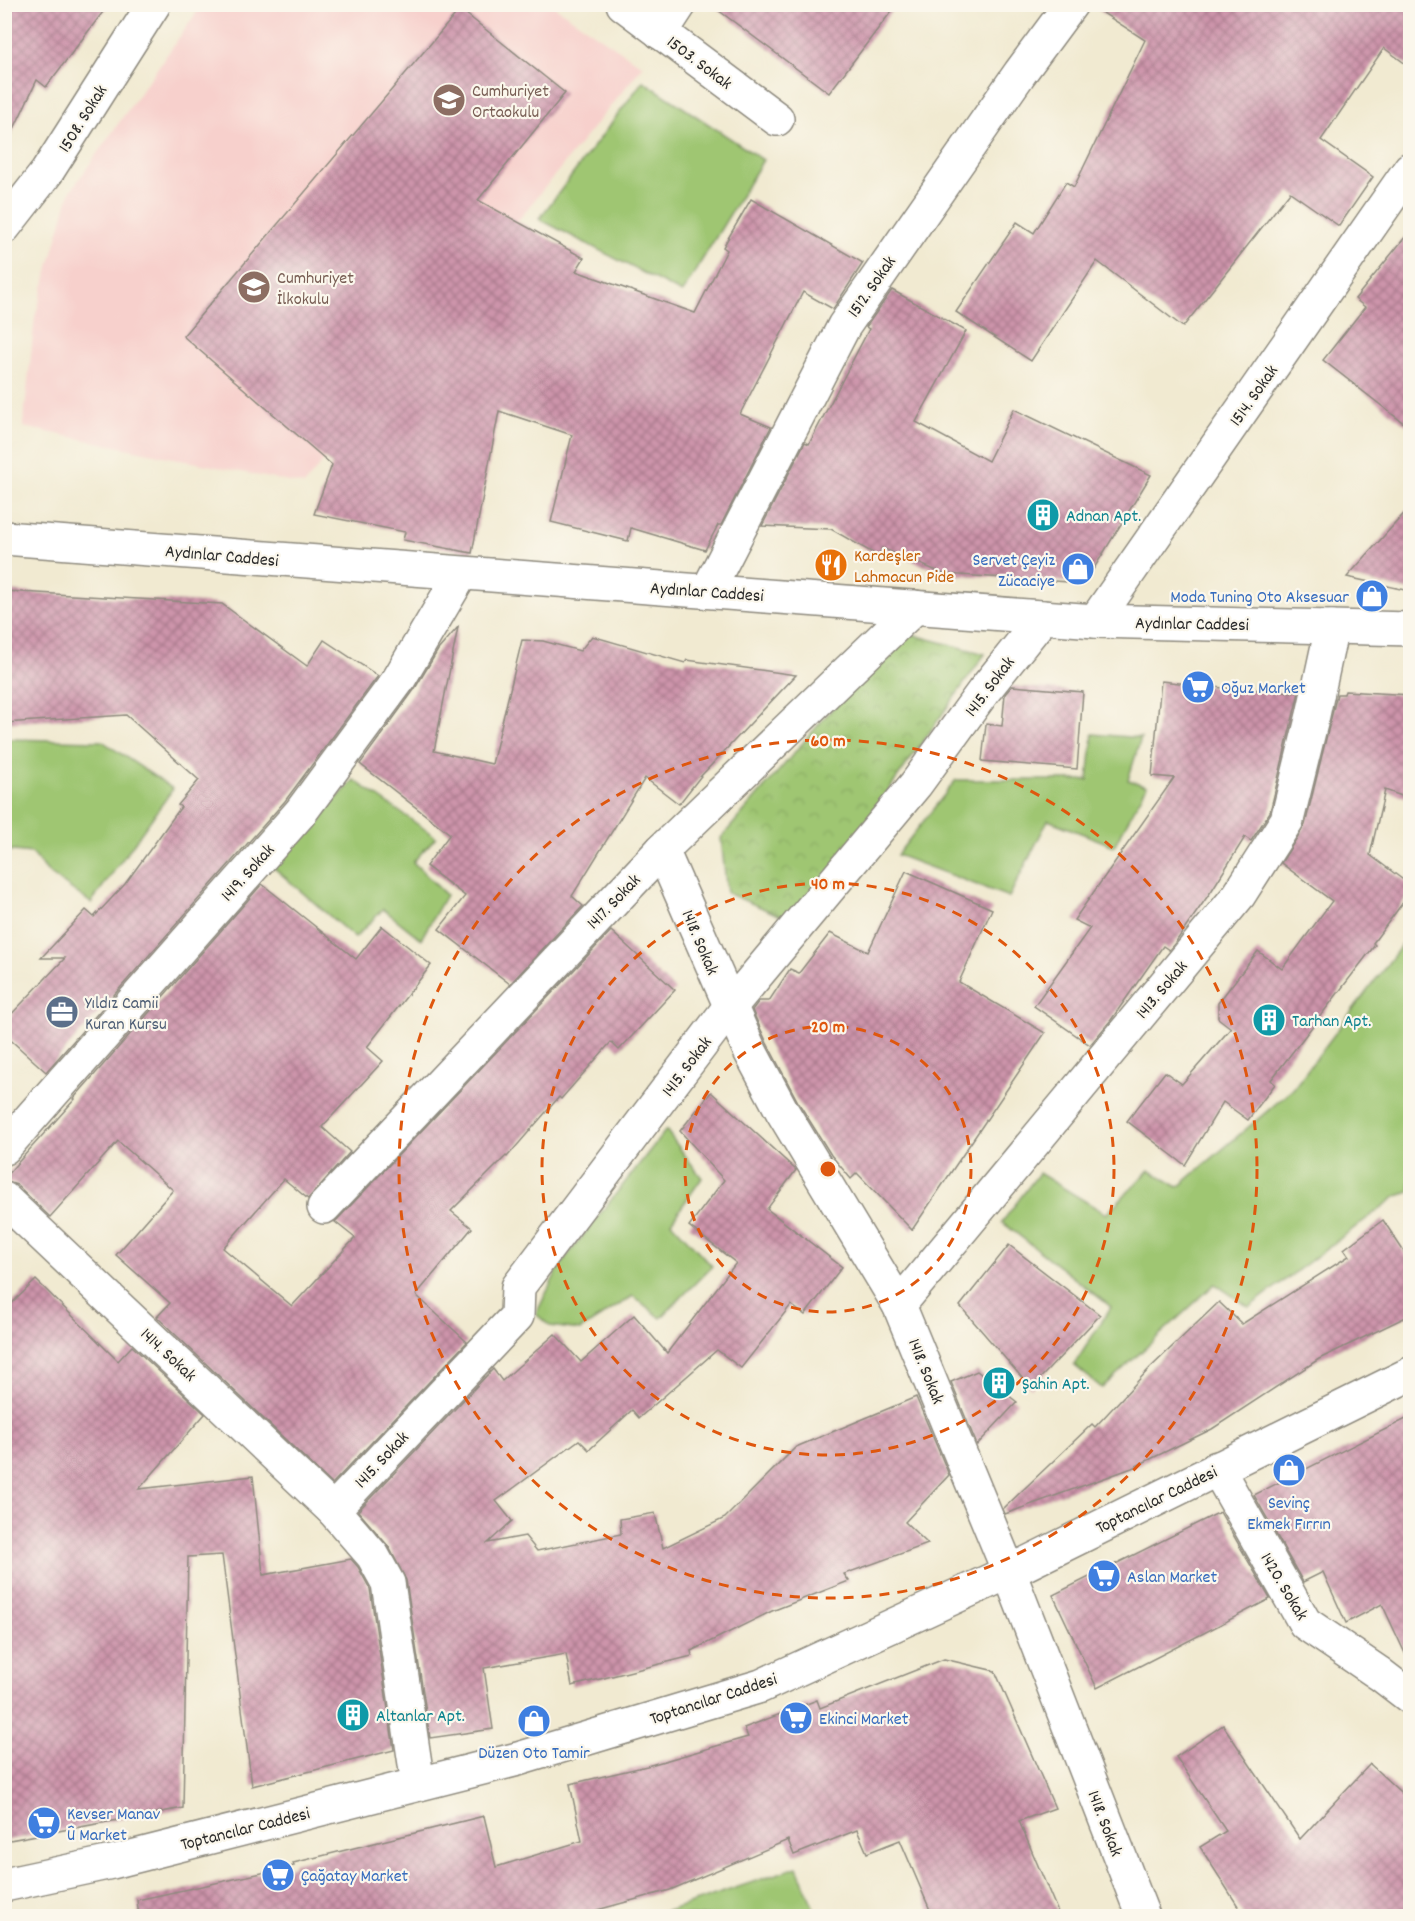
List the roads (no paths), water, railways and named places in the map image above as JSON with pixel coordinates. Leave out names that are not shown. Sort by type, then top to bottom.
[{"type":"street","name":"1508. Sokak","points":[[4,227],[47,172],[154,4]]},
{"type":"street","name":"1503. Sokak","points":[[623,4],[777,119]]},
{"type":"street","points":[[661,33],[680,4]]},
{"type":"street","name":"1512. Sokak","points":[[708,590],[844,326],[1006,93],[1071,4]]},
{"type":"street","name":"1514. Sokak","points":[[1095,621],[1410,169]]},
{"type":"street","name":"Aydınlar Caddesi","points":[[4,538],[1095,621],[1409,627]]},
{"type":"street","name":"1419. Sokak","points":[[4,1148],[300,813],[399,679],[461,574]]},
{"type":"street","name":"1417. Sokak","points":[[324,1207],[662,849],[915,608]]},
{"type":"street","name":"1415. Sokak","points":[[333,1510],[517,1316],[518,1287],[729,1008],[916,784],[1043,617]]},
{"type":"street","name":"1413. Sokak","points":[[899,1305],[1239,895],[1287,820],[1332,627]]},
{"type":"street","name":"1418. Sokak","points":[[662,849],[729,1008],[750,1051],[782,1111],[899,1305],[1009,1572],[1143,1917]]},
{"type":"street","name":"1414. Sokak","points":[[4,1198],[333,1510],[373,1556],[388,1583],[418,1784]]},
{"type":"street","name":"Toptancılar Caddesi","points":[[4,1885],[112,1862],[518,1759],[761,1686],[1009,1572],[1410,1374]]},
{"type":"street","name":"1420. Sokak","points":[[1217,1468],[1305,1623],[1410,1697]]},
{"type":"place","name":"Cumhuriyet Ortaokulu","points":[[449,100]]},
{"type":"place","name":"Cumhuriyet İlkokulu","points":[[254,287]]},
{"type":"place","name":"Adnan Apt.","points":[[1043,515]]},
{"type":"place","name":"Kardeşler Lahmacun Pide","points":[[831,565]]},
{"type":"place","name":"Servet Çeyiz Zücaciye","points":[[1078,569]]},
{"type":"place","name":"Moda Tuning Oto Aksesuar","points":[[1372,596]]},
{"type":"place","name":"Oğuz Market","points":[[1198,687]]},
{"type":"place","name":"Yıldız Camii Kuran Kursu","points":[[62,1012]]},
{"type":"place","name":"Tarhan Apt.","points":[[1269,1020]]},
{"type":"place","name":"Şahin Apt.","points":[[999,1383]]},
{"type":"place","name":"Sevinç Ekmek Fırrın","points":[[1289,1470]]},
{"type":"place","name":"Aslan Market","points":[[1104,1576]]},
{"type":"place","name":"Altanlar Apt.","points":[[353,1715]]},
{"type":"place","name":"Ekinci Market","points":[[796,1718]]},
{"type":"place","name":"Düzen Oto Tamir","points":[[534,1721]]},
{"type":"place","name":"Kevser Manav Û Market","points":[[44,1823]]},
{"type":"place","name":"Çağatay Market","points":[[278,1875]]}]
